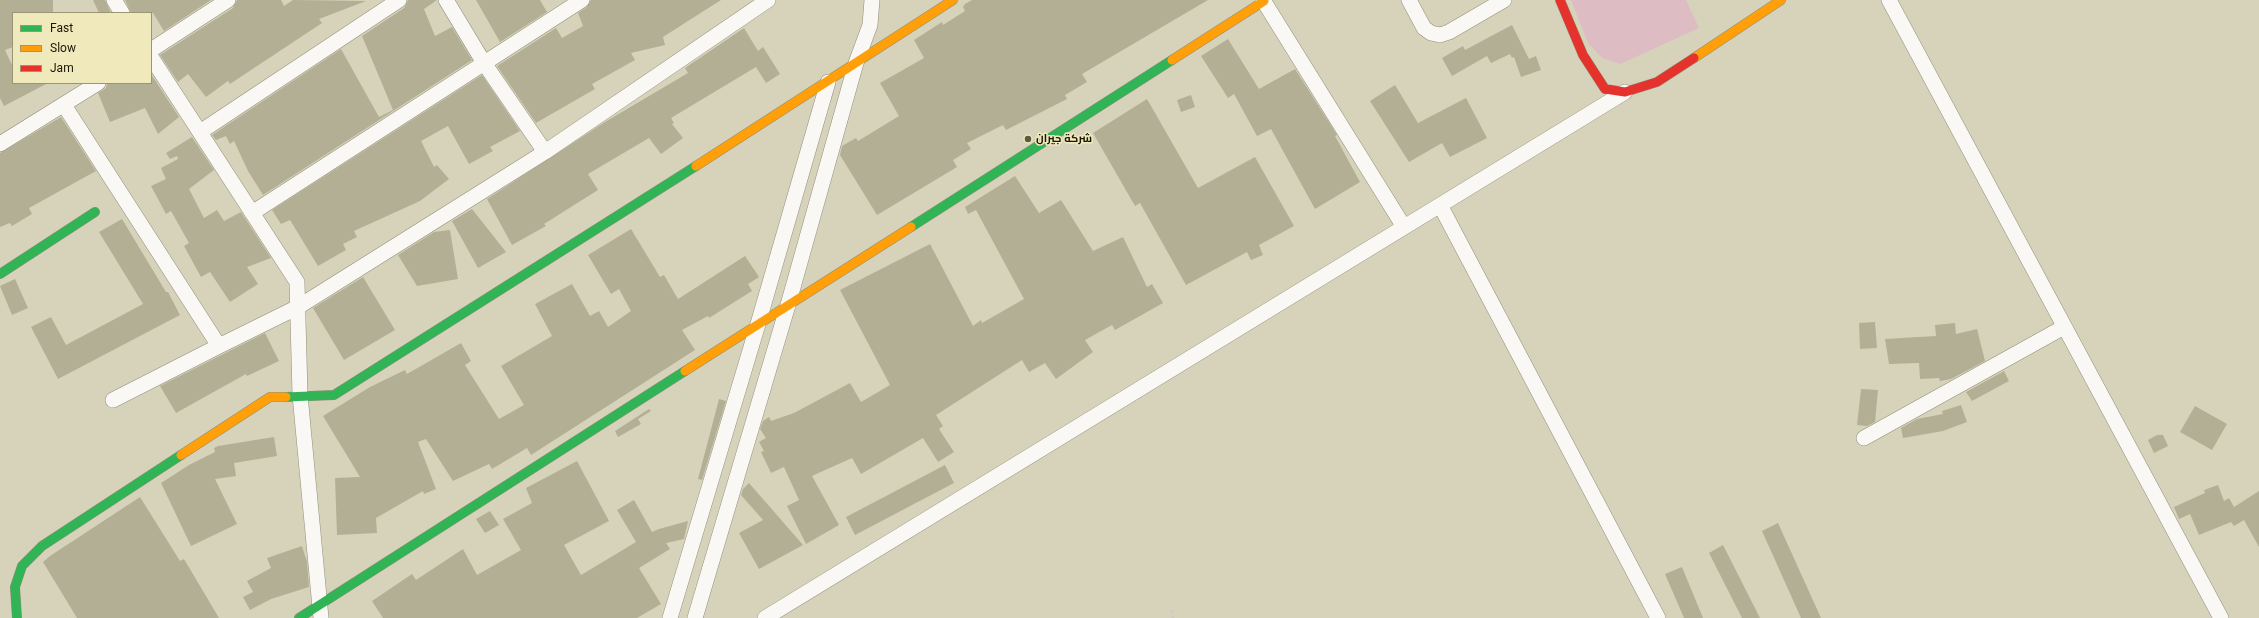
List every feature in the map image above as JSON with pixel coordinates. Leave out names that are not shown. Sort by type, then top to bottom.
[{"type":"street","points":[[114,0],[121,12]]},
{"type":"street","points":[[152,49],[228,0]]},
{"type":"street","points":[[200,132],[399,0]]},
{"type":"street","points":[[446,0],[484,63],[545,152]]},
{"type":"street","points":[[252,213],[582,0]]},
{"type":"street","points":[[112,400],[298,307],[545,152],[768,0]]},
{"type":"street","points":[[695,618],[745,451],[782,309],[856,63],[870,25],[872,0]]},
{"type":"street","points":[[17,618],[15,588],[22,566],[42,546],[270,397],[334,395],[828,82],[953,0]]},
{"type":"street","points":[[1409,0],[1424,28],[1431,33],[1440,35],[1449,32],[1504,0]]},
{"type":"street","points":[[1560,0],[1583,55],[1605,89],[1625,92]]},
{"type":"street","points":[[1889,0],[2220,618]]},
{"type":"street","points":[[299,618],[320,611],[758,324],[1264,1],[1404,227]]},
{"type":"street","points":[[765,618],[1625,92],[1657,82],[1774,2]]},
{"type":"street","points":[[152,59],[297,282],[300,395],[320,611]]},
{"type":"street","points":[[670,618],[727,430],[828,82]]},
{"type":"street","points":[[0,144],[96,84]]},
{"type":"street","points":[[64,104],[219,346]]},
{"type":"street","points":[[1440,205],[1658,618]]},
{"type":"street","points":[[0,274],[95,212]]},
{"type":"street","points":[[768,290],[782,309]]},
{"type":"street","points":[[1864,438],[2064,327]]},
{"type":"street","points":[[727,430],[745,451]]},
{"type":"path","points":[[1171,610],[1173,618]]},
{"type":"shaded area","points":[[1571,0],[1686,0],[1699,28],[1620,64],[1602,58],[1588,43]]},
{"type":"building","points":[[0,0],[53,0],[53,12],[12,12],[12,47],[5,50],[12,65],[12,84],[46,84],[4,106],[0,98]]},
{"type":"building","points":[[93,0],[105,0],[111,12],[99,12]]},
{"type":"building","points":[[125,0],[211,0],[164,31],[152,12],[131,12]]},
{"type":"building","points":[[237,0],[281,0],[284,6],[293,0],[366,1],[319,19],[322,23],[230,84],[228,81],[206,97],[188,74],[178,82],[160,55],[233,8]]},
{"type":"building","points":[[408,0],[437,0],[424,9],[435,36],[452,27],[472,60],[263,195],[248,171],[234,141],[230,144],[226,136],[216,140],[212,135],[341,49],[379,117],[393,110],[362,36],[404,8]]},
{"type":"building","points":[[476,0],[540,0],[547,12],[500,42]]},
{"type":"building","points":[[591,0],[721,0],[663,37],[665,45],[631,53],[635,60],[592,84],[595,89],[536,123],[497,66],[556,28],[562,38],[583,26],[578,13],[587,7]]},
{"type":"building","points":[[972,0],[1208,0],[1082,74],[1087,82],[1065,95],[1067,99],[1006,130],[1003,125],[967,143],[971,149],[953,160],[957,167],[877,215],[840,155],[842,146],[856,138],[858,141],[899,116],[880,83],[924,58],[914,40],[942,22],[943,25],[965,11],[963,7]]},
{"type":"building","points":[[1512,25],[1529,59],[1536,56],[1541,70],[1521,77],[1514,57],[1512,58],[1510,54],[1491,63],[1487,56],[1452,76],[1442,58],[1463,46],[1465,50]]},
{"type":"building","points":[[744,28],[758,51],[763,47],[780,74],[766,83],[756,67],[671,118],[674,123],[672,124],[683,138],[661,154],[649,138],[588,174],[598,190],[544,224],[546,226],[512,245],[487,199],[605,122],[688,73],[685,68]]},
{"type":"building","points":[[1228,39],[1259,89],[1295,69],[1337,135],[1335,136],[1360,182],[1315,209],[1271,129],[1257,136],[1234,94],[1228,98],[1201,56]]},
{"type":"building","points":[[482,75],[520,131],[490,147],[493,151],[469,164],[448,126],[421,141],[434,167],[437,165],[449,179],[420,201],[354,231],[357,237],[343,244],[346,250],[318,266],[290,220],[281,224],[272,210]]},
{"type":"building","points":[[152,76],[179,117],[158,134],[145,108],[110,122],[98,93],[106,88],[107,84],[152,84]]},
{"type":"building","points":[[1395,85],[1418,123],[1466,98],[1487,138],[1450,157],[1442,143],[1409,162],[1370,101]]},
{"type":"building","points":[[1191,95],[1195,107],[1181,112],[1177,100]]},
{"type":"building","points":[[1147,99],[1198,188],[1255,157],[1294,226],[1259,245],[1263,255],[1251,260],[1247,252],[1186,285],[1140,203],[1135,206],[1093,133]]},
{"type":"building","points":[[61,117],[96,171],[29,208],[32,214],[12,226],[10,223],[0,227],[0,153]]},
{"type":"building","points":[[192,137],[214,170],[189,189],[204,218],[217,210],[224,221],[241,212],[271,258],[247,267],[258,284],[230,302],[210,272],[201,277],[184,246],[189,243],[171,211],[166,214],[151,186],[166,179],[161,168],[178,159],[177,156],[170,159],[166,153]]},
{"type":"building","points":[[1015,176],[1039,213],[1061,200],[1093,251],[1123,237],[1147,287],[1152,284],[1163,303],[1115,330],[1112,325],[1085,340],[1093,352],[1056,379],[1045,363],[1029,372],[1022,360],[936,415],[943,426],[939,429],[954,452],[938,462],[923,438],[861,474],[852,458],[812,476],[839,525],[806,544],[787,506],[799,500],[784,467],[771,473],[761,452],[764,451],[759,442],[766,438],[760,429],[763,421],[769,417],[771,421],[794,413],[850,383],[861,402],[890,385],[840,290],[930,244],[973,326],[981,320],[982,323],[1024,299],[976,210],[968,214],[965,207]]},
{"type":"building","points":[[472,209],[506,252],[478,268],[452,221]]},
{"type":"building","points":[[122,219],[166,292],[168,292],[180,315],[58,379],[31,327],[51,317],[66,345],[143,304],[99,232]]},
{"type":"building","points":[[631,229],[660,277],[664,275],[678,299],[745,256],[759,277],[748,284],[752,291],[709,318],[708,316],[682,330],[695,350],[531,455],[527,448],[492,469],[489,464],[453,481],[426,439],[418,442],[436,489],[424,494],[423,491],[376,518],[377,533],[337,535],[335,478],[360,477],[323,416],[370,387],[405,370],[407,374],[461,343],[471,361],[465,365],[499,419],[524,405],[501,366],[552,336],[535,304],[572,284],[590,316],[599,311],[608,327],[631,311],[619,289],[611,294],[588,255]]},
{"type":"building","points":[[450,230],[458,279],[417,286],[398,255],[434,232]]},
{"type":"building","points":[[363,277],[395,330],[344,360],[313,308]]},
{"type":"building","points":[[15,279],[28,308],[12,315],[0,286]]},
{"type":"building","points":[[1875,322],[1877,348],[1860,349],[1859,323]]},
{"type":"building","points":[[1955,323],[1956,334],[1977,329],[1985,361],[1951,379],[1940,381],[1939,378],[1920,379],[1919,363],[1889,364],[1885,339],[1936,336],[1935,325]]},
{"type":"building","points":[[265,333],[279,361],[247,376],[246,374],[176,413],[160,386]]},
{"type":"building","points":[[2004,371],[2009,381],[1972,401],[1966,392]]},
{"type":"building","points":[[1861,389],[1878,390],[1875,422],[1867,426],[1857,425]]},
{"type":"building","points":[[719,399],[726,401],[702,480],[698,479]]},
{"type":"building","points":[[1961,405],[1967,422],[1943,431],[1903,438],[1901,428],[1917,419],[1943,414],[1942,411]]},
{"type":"building","points":[[2195,406],[2227,424],[2212,450],[2180,432]]},
{"type":"building","points":[[649,409],[651,411],[638,419],[641,424],[618,437],[615,431]]},
{"type":"building","points":[[2157,435],[2163,435],[2168,446],[2154,453],[2148,440]]},
{"type":"building","points":[[274,437],[277,456],[234,463],[236,476],[215,479],[237,524],[191,546],[161,483],[189,465],[215,452],[214,448],[218,446]]},
{"type":"building","points":[[577,461],[609,521],[564,545],[581,575],[636,542],[617,510],[634,500],[652,532],[688,521],[684,539],[666,543],[670,549],[639,568],[661,604],[637,618],[383,618],[372,601],[412,574],[416,580],[463,549],[477,575],[521,550],[503,519],[532,503],[526,488]]},
{"type":"building","points":[[945,465],[954,483],[855,535],[846,517]]},
{"type":"building","points":[[749,483],[803,545],[759,569],[739,533],[763,520],[741,495],[743,489]]},
{"type":"building","points":[[2218,485],[2224,501],[2229,498],[2234,507],[2259,491],[2259,547],[2244,520],[2234,526],[2231,522],[2199,535],[2190,514],[2179,519],[2174,507],[2205,493],[2204,490]]},
{"type":"building","points":[[140,497],[180,561],[184,559],[219,618],[77,618],[43,562]]},
{"type":"building","points":[[490,511],[499,525],[485,533],[476,519]]},
{"type":"building","points":[[1778,523],[1821,618],[1801,618],[1762,531]]},
{"type":"building","points":[[1723,545],[1760,618],[1742,618],[1709,553]]},
{"type":"building","points":[[302,546],[307,562],[309,587],[271,599],[250,610],[243,597],[253,592],[247,581],[271,568],[267,558]]},
{"type":"building","points":[[1682,567],[1703,618],[1684,618],[1665,574]]},
{"type":"traffic: fast","points":[[911,227],[1172,60]]},
{"type":"traffic: fast","points":[[286,397],[334,395],[696,166]]},
{"type":"traffic: fast","points":[[0,274],[95,212]]},
{"type":"traffic: fast","points":[[299,618],[685,371]]},
{"type":"traffic: fast","points":[[17,618],[15,587],[22,566],[42,546],[181,455]]},
{"type":"traffic: slow","points":[[696,166],[953,0]]},
{"type":"traffic: slow","points":[[1694,58],[1781,0]]},
{"type":"traffic: slow","points":[[1172,60],[1264,1]]},
{"type":"traffic: slow","points":[[685,371],[911,227]]},
{"type":"traffic: slow","points":[[181,455],[270,397],[286,397]]},
{"type":"traffic: jam","points":[[1560,0],[1583,55],[1605,89],[1625,92],[1657,82],[1694,58]]},
{"type":"place","name":"شركة جيران","points":[[1028,139]]}]
